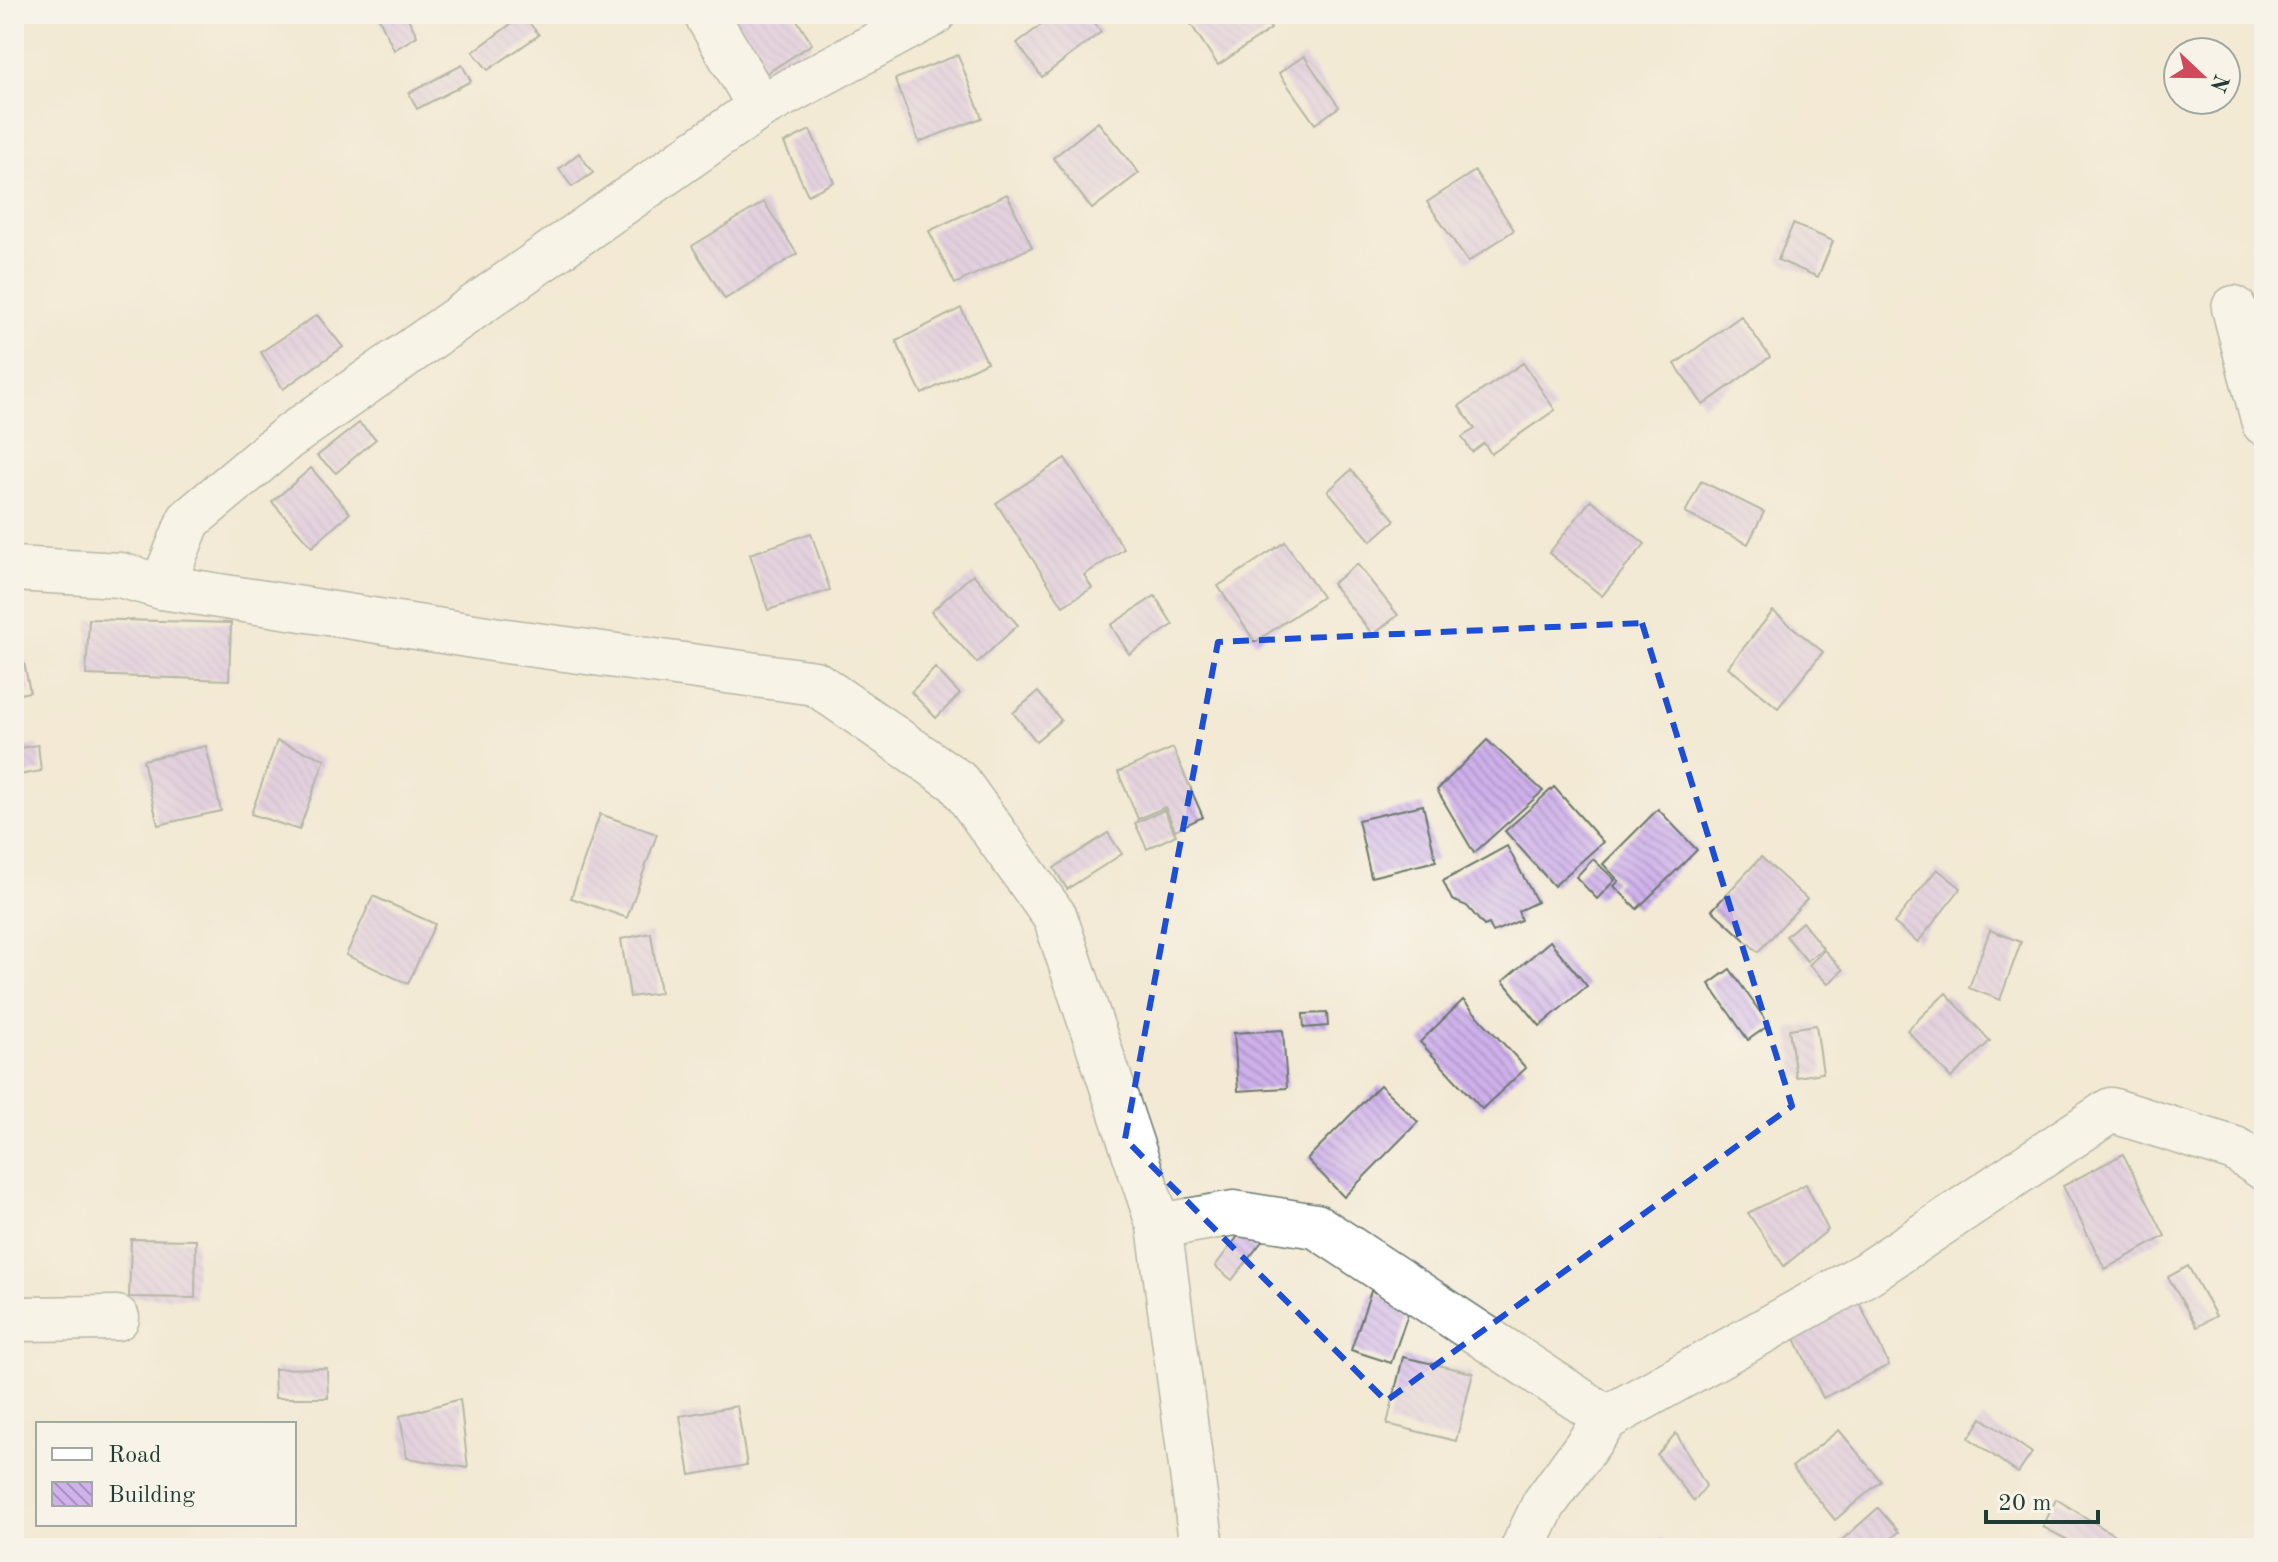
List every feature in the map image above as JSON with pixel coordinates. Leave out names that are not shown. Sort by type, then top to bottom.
[{"type":"main road","points":[[706,14],[760,107]]},
{"type":"main road","points":[[162,587],[189,520],[287,438],[760,107],[933,14]]},
{"type":"main road","points":[[2234,308],[2264,423]]},
{"type":"main road","points":[[14,569],[120,575],[162,587],[499,640],[815,683],[958,782],[1055,917],[1159,1226],[1202,1548]]},
{"type":"main road","points":[[1523,1548],[1544,1504],[1607,1418],[1866,1274],[2111,1110],[2235,1149],[2264,1168]]},
{"type":"main road","points":[[1159,1226],[1234,1213],[1316,1226],[1607,1418]]},
{"type":"main road","points":[[14,1319],[117,1318]]},
{"type":"highlighted area","points":[[1642,623],[1792,1106],[1386,1401],[1125,1139],[1218,642]]},
{"type":"building","points":[[377,14],[406,14],[417,36],[394,50]]},
{"type":"building","points":[[724,14],[793,14],[812,44],[764,75]]},
{"type":"building","points":[[1056,14],[1088,14],[1101,32],[1042,77],[1017,43]]},
{"type":"building","points":[[1184,14],[1261,14],[1271,29],[1218,65]]},
{"type":"building","points":[[523,15],[539,35],[488,70],[473,52]]},
{"type":"building","points":[[958,55],[982,118],[919,142],[895,79]]},
{"type":"building","points":[[1304,56],[1339,107],[1315,124],[1279,73]]},
{"type":"building","points":[[462,65],[471,81],[417,109],[409,93]]},
{"type":"building","points":[[1098,122],[1139,173],[1092,209],[1053,158]]},
{"type":"building","points":[[810,130],[834,182],[808,195],[784,143]]},
{"type":"building","points":[[579,153],[593,173],[572,187],[559,169]]},
{"type":"building","points":[[1475,171],[1514,230],[1468,262],[1427,202]]},
{"type":"building","points":[[1007,194],[1032,247],[955,284],[929,231]]},
{"type":"building","points":[[764,202],[797,254],[725,299],[692,246]]},
{"type":"building","points":[[1793,224],[1833,241],[1818,277],[1778,260]]},
{"type":"building","points":[[961,308],[987,362],[922,394],[896,341]]},
{"type":"building","points":[[317,315],[343,347],[283,389],[261,352]]},
{"type":"building","points":[[1741,316],[1770,357],[1703,405],[1675,364]]},
{"type":"building","points":[[1523,363],[1555,410],[1491,454],[1484,443],[1472,452],[1462,437],[1475,429],[1459,406]]},
{"type":"building","points":[[359,423],[376,439],[336,473],[317,456]]},
{"type":"building","points":[[1065,458],[1124,549],[1084,575],[1092,588],[1063,606],[996,503]]},
{"type":"building","points":[[311,468],[350,513],[312,547],[272,502]]},
{"type":"building","points":[[1351,470],[1395,520],[1371,541],[1328,491]]},
{"type":"building","points":[[1701,481],[1764,512],[1748,544],[1685,513]]},
{"type":"building","points":[[1591,500],[1645,544],[1602,596],[1549,553]]},
{"type":"building","points":[[811,533],[830,590],[768,610],[750,554]]},
{"type":"building","points":[[1285,542],[1322,597],[1255,642],[1218,586]]},
{"type":"building","points":[[1357,564],[1398,615],[1373,635],[1332,584]]},
{"type":"building","points":[[973,574],[1018,625],[977,663],[931,612]]},
{"type":"building","points":[[1155,596],[1173,625],[1129,654],[1111,625]]},
{"type":"building","points":[[1773,611],[1823,652],[1778,708],[1728,667]]},
{"type":"building","points":[[89,619],[231,623],[229,680],[86,675]]},
{"type":"building","points":[[24,662],[30,692],[14,695],[14,665]]},
{"type":"building","points":[[935,668],[960,694],[936,718],[911,692]]},
{"type":"building","points":[[1038,692],[1061,720],[1036,741],[1013,713]]},
{"type":"building","points":[[1487,740],[1543,791],[1474,853],[1437,790]]},
{"type":"building","points":[[277,741],[325,759],[299,830],[251,814]]},
{"type":"building","points":[[38,745],[41,771],[14,776],[14,749]]},
{"type":"building","points":[[206,746],[221,811],[158,825],[143,760]]},
{"type":"building","points":[[1173,748],[1203,817],[1175,830],[1165,807],[1138,819],[1118,772]]},
{"type":"building","points":[[1554,787],[1603,842],[1554,886],[1505,831]]},
{"type":"building","points":[[1423,805],[1436,861],[1371,877],[1358,820]]},
{"type":"building","points":[[1658,809],[1697,850],[1637,909],[1614,886],[1619,881],[1603,864]]},
{"type":"building","points":[[1164,810],[1176,835],[1147,849],[1135,823]]},
{"type":"building","points":[[600,814],[657,834],[627,918],[571,898]]},
{"type":"building","points":[[1108,833],[1122,854],[1067,889],[1054,868]]},
{"type":"building","points":[[1507,846],[1537,902],[1518,911],[1521,920],[1493,932],[1489,924],[1484,926],[1467,906],[1452,900],[1443,881]]},
{"type":"building","points":[[1761,857],[1807,899],[1758,952],[1712,910]]},
{"type":"building","points":[[1593,859],[1615,880],[1597,899],[1576,877]]},
{"type":"building","points":[[1937,869],[1961,888],[1918,942],[1894,923]]},
{"type":"building","points":[[373,896],[435,924],[408,984],[346,955]]},
{"type":"building","points":[[1802,922],[1823,948],[1807,961],[1786,936]]},
{"type":"building","points":[[1990,930],[2021,942],[2000,1000],[1969,988]]},
{"type":"building","points":[[651,933],[660,993],[630,997],[621,939]]},
{"type":"building","points":[[1550,941],[1587,986],[1540,1026],[1503,981]]},
{"type":"building","points":[[1824,950],[1843,970],[1828,984],[1809,965]]},
{"type":"building","points":[[1730,969],[1769,1025],[1748,1040],[1709,984]]},
{"type":"building","points":[[1946,993],[1990,1041],[1951,1078],[1907,1030]]},
{"type":"building","points":[[1463,1000],[1526,1068],[1482,1109],[1420,1042]]},
{"type":"building","points":[[1327,1013],[1328,1026],[1304,1028],[1303,1014]]},
{"type":"building","points":[[1816,1025],[1823,1073],[1796,1077],[1789,1029]]},
{"type":"building","points":[[1283,1030],[1287,1088],[1238,1091],[1234,1033]]},
{"type":"building","points":[[1380,1085],[1418,1122],[1344,1197],[1307,1159]]},
{"type":"building","points":[[2123,1154],[2165,1236],[2105,1269],[2063,1186]]},
{"type":"building","points":[[1806,1184],[1828,1230],[1784,1266],[1748,1213]]},
{"type":"building","points":[[1262,1205],[1280,1218],[1232,1280],[1215,1266]]},
{"type":"building","points":[[131,1239],[196,1240],[195,1298],[129,1297]]},
{"type":"building","points":[[2188,1266],[2216,1316],[2197,1327],[2168,1277]]},
{"type":"building","points":[[1371,1291],[1411,1305],[1391,1363],[1351,1350]]},
{"type":"building","points":[[1857,1298],[1889,1365],[1823,1398],[1791,1330]]},
{"type":"building","points":[[1403,1357],[1473,1373],[1456,1441],[1387,1424]]},
{"type":"building","points":[[327,1368],[328,1398],[275,1398],[274,1369]]},
{"type":"building","points":[[460,1399],[468,1468],[407,1458],[400,1416]]},
{"type":"building","points":[[737,1406],[747,1465],[690,1475],[680,1416]]},
{"type":"building","points":[[1982,1418],[2032,1453],[2018,1473],[1969,1438]]},
{"type":"building","points":[[1839,1430],[1881,1481],[1835,1520],[1792,1467]]},
{"type":"building","points":[[1676,1433],[1706,1486],[1694,1501],[1657,1455]]},
{"type":"building","points":[[2056,1499],[2119,1538],[2107,1548],[2083,1548],[2043,1527]]},
{"type":"building","points":[[1878,1508],[1899,1532],[1880,1548],[1833,1548]]},
{"type":"building","points":[[1661,1537],[1675,1548],[1654,1548]]}]
